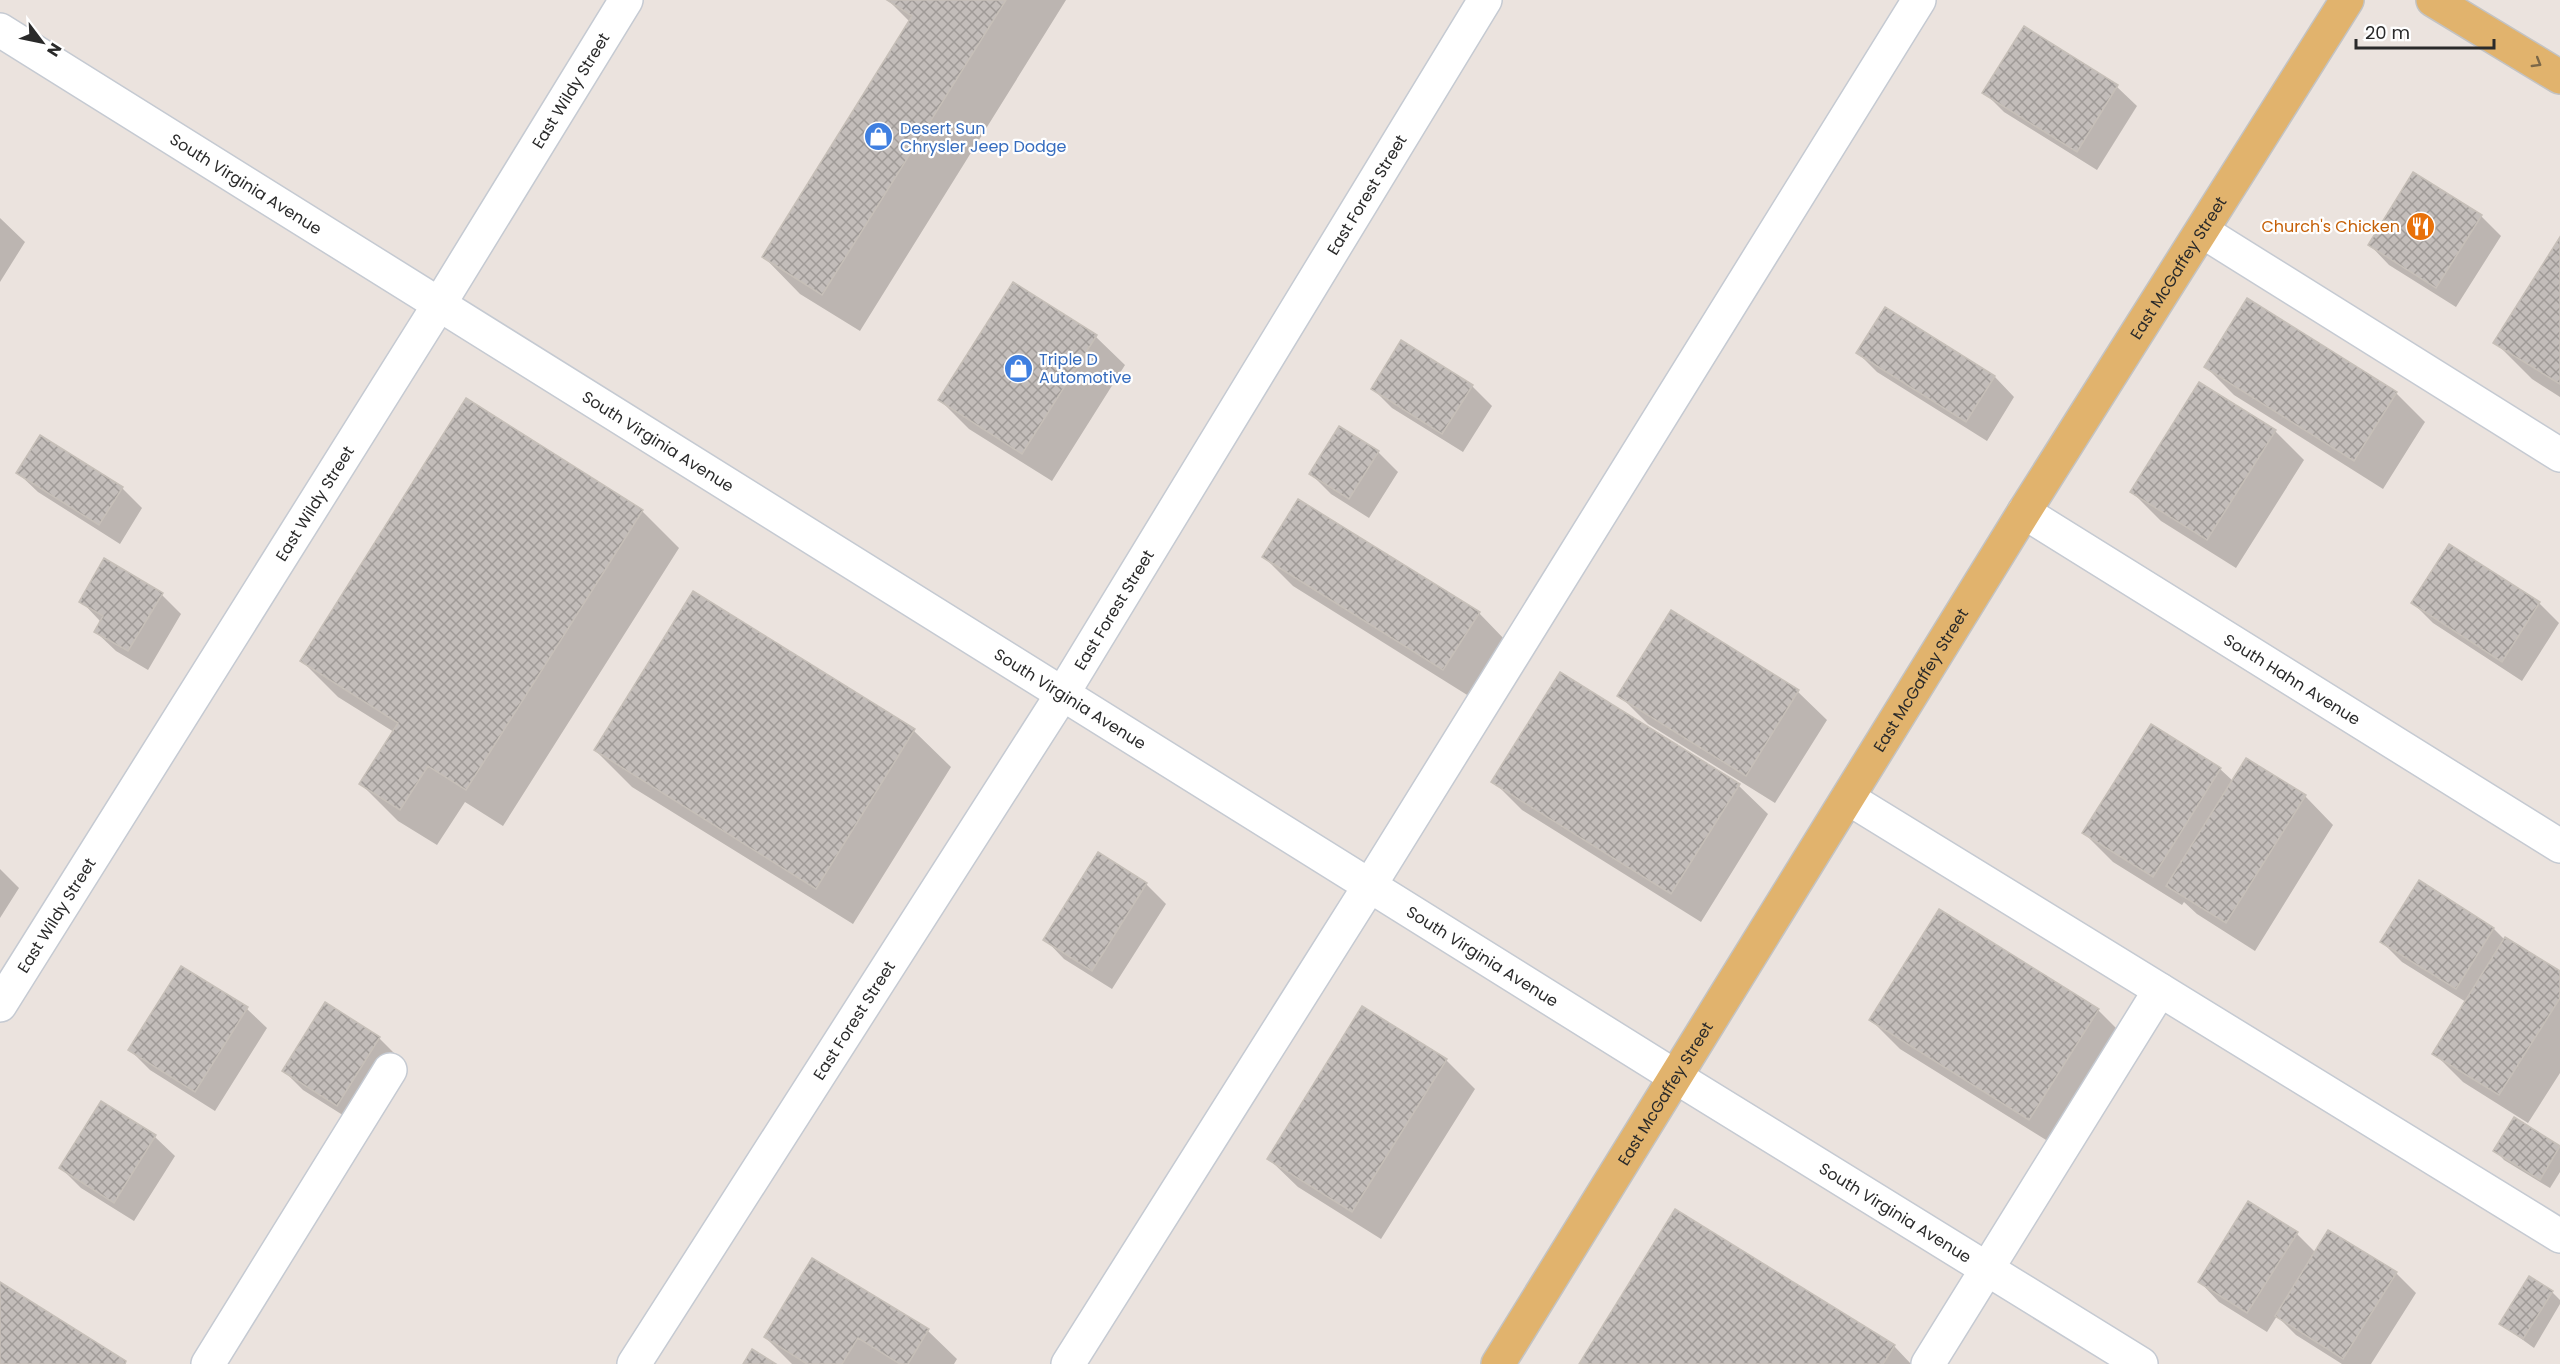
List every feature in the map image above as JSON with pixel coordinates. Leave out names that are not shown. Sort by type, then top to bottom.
[{"type":"main road","name":"East McGaffey Street","points":[[1498,1364],[2024,512],[2347,0]]},
{"type":"main road","points":[[2433,0],[2560,77]]},
{"type":"street","name":"East Wildy Street","points":[[0,1005],[440,303],[626,0]]},
{"type":"street","name":"East Forest Street","points":[[634,1364],[1063,693],[1485,0]]},
{"type":"street","points":[[1068,1364],[1370,885],[1920,0]]},
{"type":"street","name":"South Virginia Avenue","points":[[0,30],[1676,1077],[2141,1364]]},
{"type":"street","points":[[2202,231],[2560,455]]},
{"type":"street","name":"South Hahn Avenue","points":[[2024,512],[2560,846]]},
{"type":"street","points":[[1848,798],[2560,1236]]},
{"type":"street","points":[[1928,1364],[2160,990]]},
{"type":"street","points":[[208,1364],[390,1070]]},
{"type":"building","name":"Desert Sun Chrysler Jeep Dodge","points":[[887,0],[1006,0],[822,295],[762,257],[912,16]]},
{"type":"building","points":[[2024,26],[2118,85],[2077,152],[1982,93]]},
{"type":"building","points":[[2413,172],[2482,215],[2436,288],[2368,245]]},
{"type":"building","points":[[2560,237],[2560,384],[2493,343]]},
{"type":"building","name":"Triple D Automotive","points":[[1013,282],[1097,335],[1022,454],[938,400]]},
{"type":"building","points":[[2247,298],[2397,392],[2354,461],[2204,367]]},
{"type":"building","points":[[1885,307],[1995,376],[1966,422],[1856,353]]},
{"type":"building","points":[[1401,340],[1473,385],[1442,434],[1371,389]]},
{"type":"building","points":[[2199,382],[2276,430],[2207,540],[2130,492]]},
{"type":"building","points":[[466,398],[643,510],[466,790],[428,766],[400,810],[359,784],[398,723],[300,661]]},
{"type":"building","points":[[1339,426],[1379,451],[1349,499],[1309,474]]},
{"type":"building","points":[[40,435],[123,487],[99,525],[16,473]]},
{"type":"building","points":[[1298,499],[1480,612],[1443,670],[1262,557]]},
{"type":"building","points":[[2449,544],[2540,602],[2502,662],[2411,603]]},
{"type":"building","points":[[104,558],[163,593],[128,651],[94,632],[103,616],[79,602]]},
{"type":"building","points":[[693,591],[915,729],[816,889],[594,750]]},
{"type":"building","points":[[1671,610],[1799,690],[1746,776],[1617,696]]},
{"type":"building","points":[[1560,672],[1740,784],[1671,894],[1491,782]]},
{"type":"building","points":[[2151,724],[2221,768],[2153,877],[2082,833]]},
{"type":"building","points":[[2246,758],[2306,795],[2226,923],[2166,886]]},
{"type":"building","points":[[1098,852],[1147,883],[1092,971],[1043,940]]},
{"type":"building","points":[[2419,880],[2494,928],[2456,989],[2380,942]]},
{"type":"building","points":[[1939,909],[2099,1009],[2029,1120],[1869,1020]]},
{"type":"building","points":[[2505,937],[2560,971],[2560,998],[2499,1095],[2432,1054]]},
{"type":"building","points":[[181,966],[248,1007],[195,1092],[128,1050]]},
{"type":"building","points":[[325,1002],[380,1037],[337,1106],[282,1071]]},
{"type":"building","points":[[1362,1006],[1447,1059],[1352,1212],[1267,1159]]},
{"type":"building","points":[[101,1101],[156,1135],[114,1203],[59,1168]]},
{"type":"building","points":[[2514,1117],[2560,1146],[2540,1180],[2493,1151]]},
{"type":"building","points":[[2248,1201],[2298,1232],[2247,1313],[2198,1282]]},
{"type":"building","points":[[1675,1209],[1895,1345],[1883,1364],[1579,1364]]},
{"type":"building","points":[[2328,1230],[2397,1272],[2343,1359],[2275,1316]]},
{"type":"building","points":[[812,1258],[929,1329],[908,1364],[900,1364],[858,1338],[842,1364],[807,1364],[764,1337]]},
{"type":"building","points":[[2529,1276],[2553,1291],[2523,1339],[2499,1324]]},
{"type":"building","points":[[0,1282],[126,1361],[125,1364],[0,1364]]},
{"type":"building","points":[[752,1349],[776,1364],[743,1364]]},
{"type":"place","name":"Desert Sun Chrysler Jeep Dodge","points":[[879,137]]},
{"type":"place","name":"Church's Chicken","points":[[2421,226]]},
{"type":"place","name":"Triple D Automotive","points":[[1018,368]]}]
